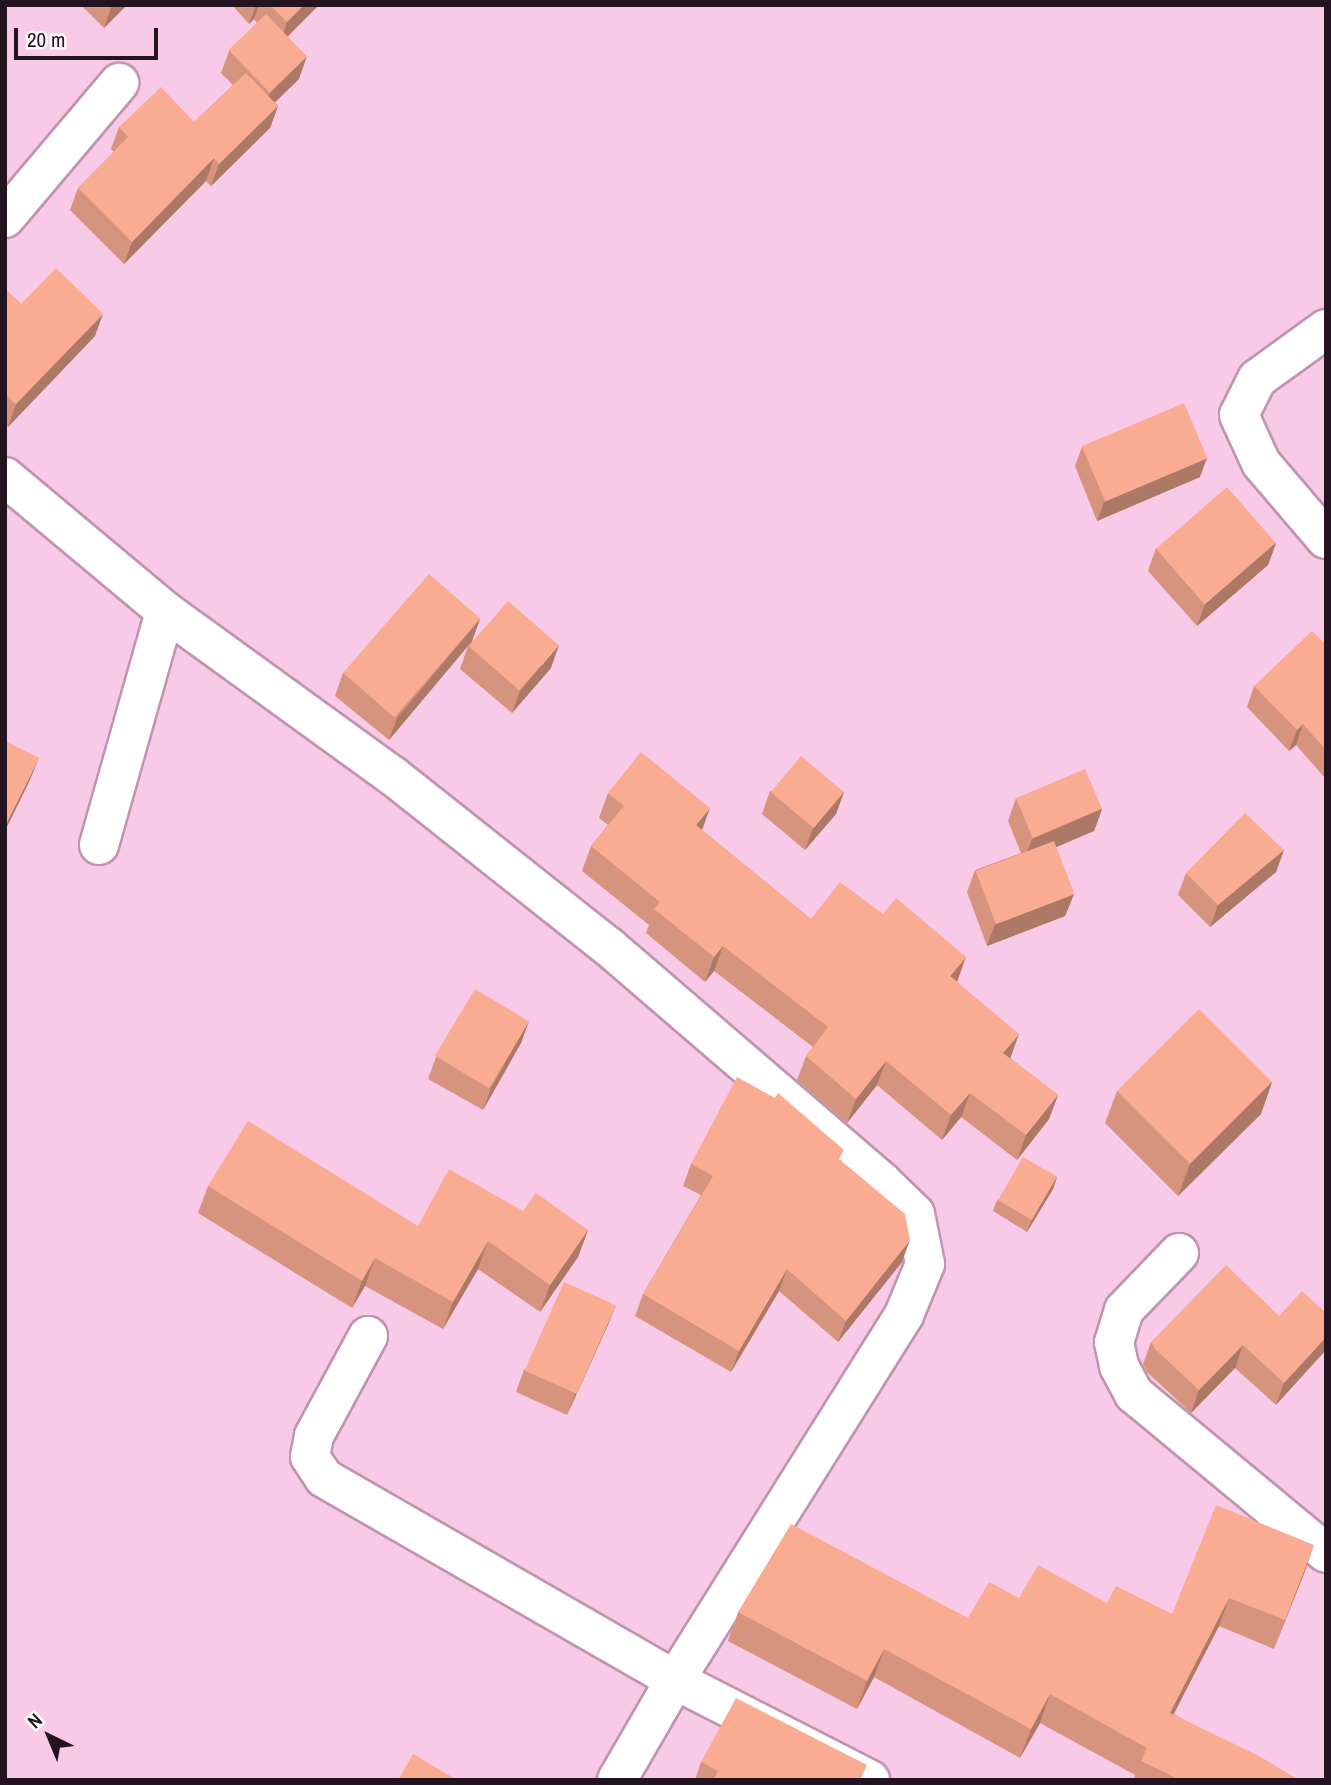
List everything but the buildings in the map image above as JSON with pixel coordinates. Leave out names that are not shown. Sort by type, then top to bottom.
[{"type":"street","points":[[5,218],[119,83]]},
{"type":"street","points":[[1326,329],[1258,379],[1239,415],[1261,463],[1326,539]]},
{"type":"street","points":[[5,477],[165,611],[393,776],[609,947],[881,1181],[915,1214],[925,1264],[904,1315],[675,1681],[617,1780]]},
{"type":"street","points":[[99,845],[165,611]]},
{"type":"street","points":[[1178,1253],[1124,1310],[1114,1342],[1119,1366],[1134,1394],[1326,1553]]},
{"type":"street","points":[[368,1336],[314,1436],[310,1457],[324,1478],[675,1681],[870,1780]]}]
